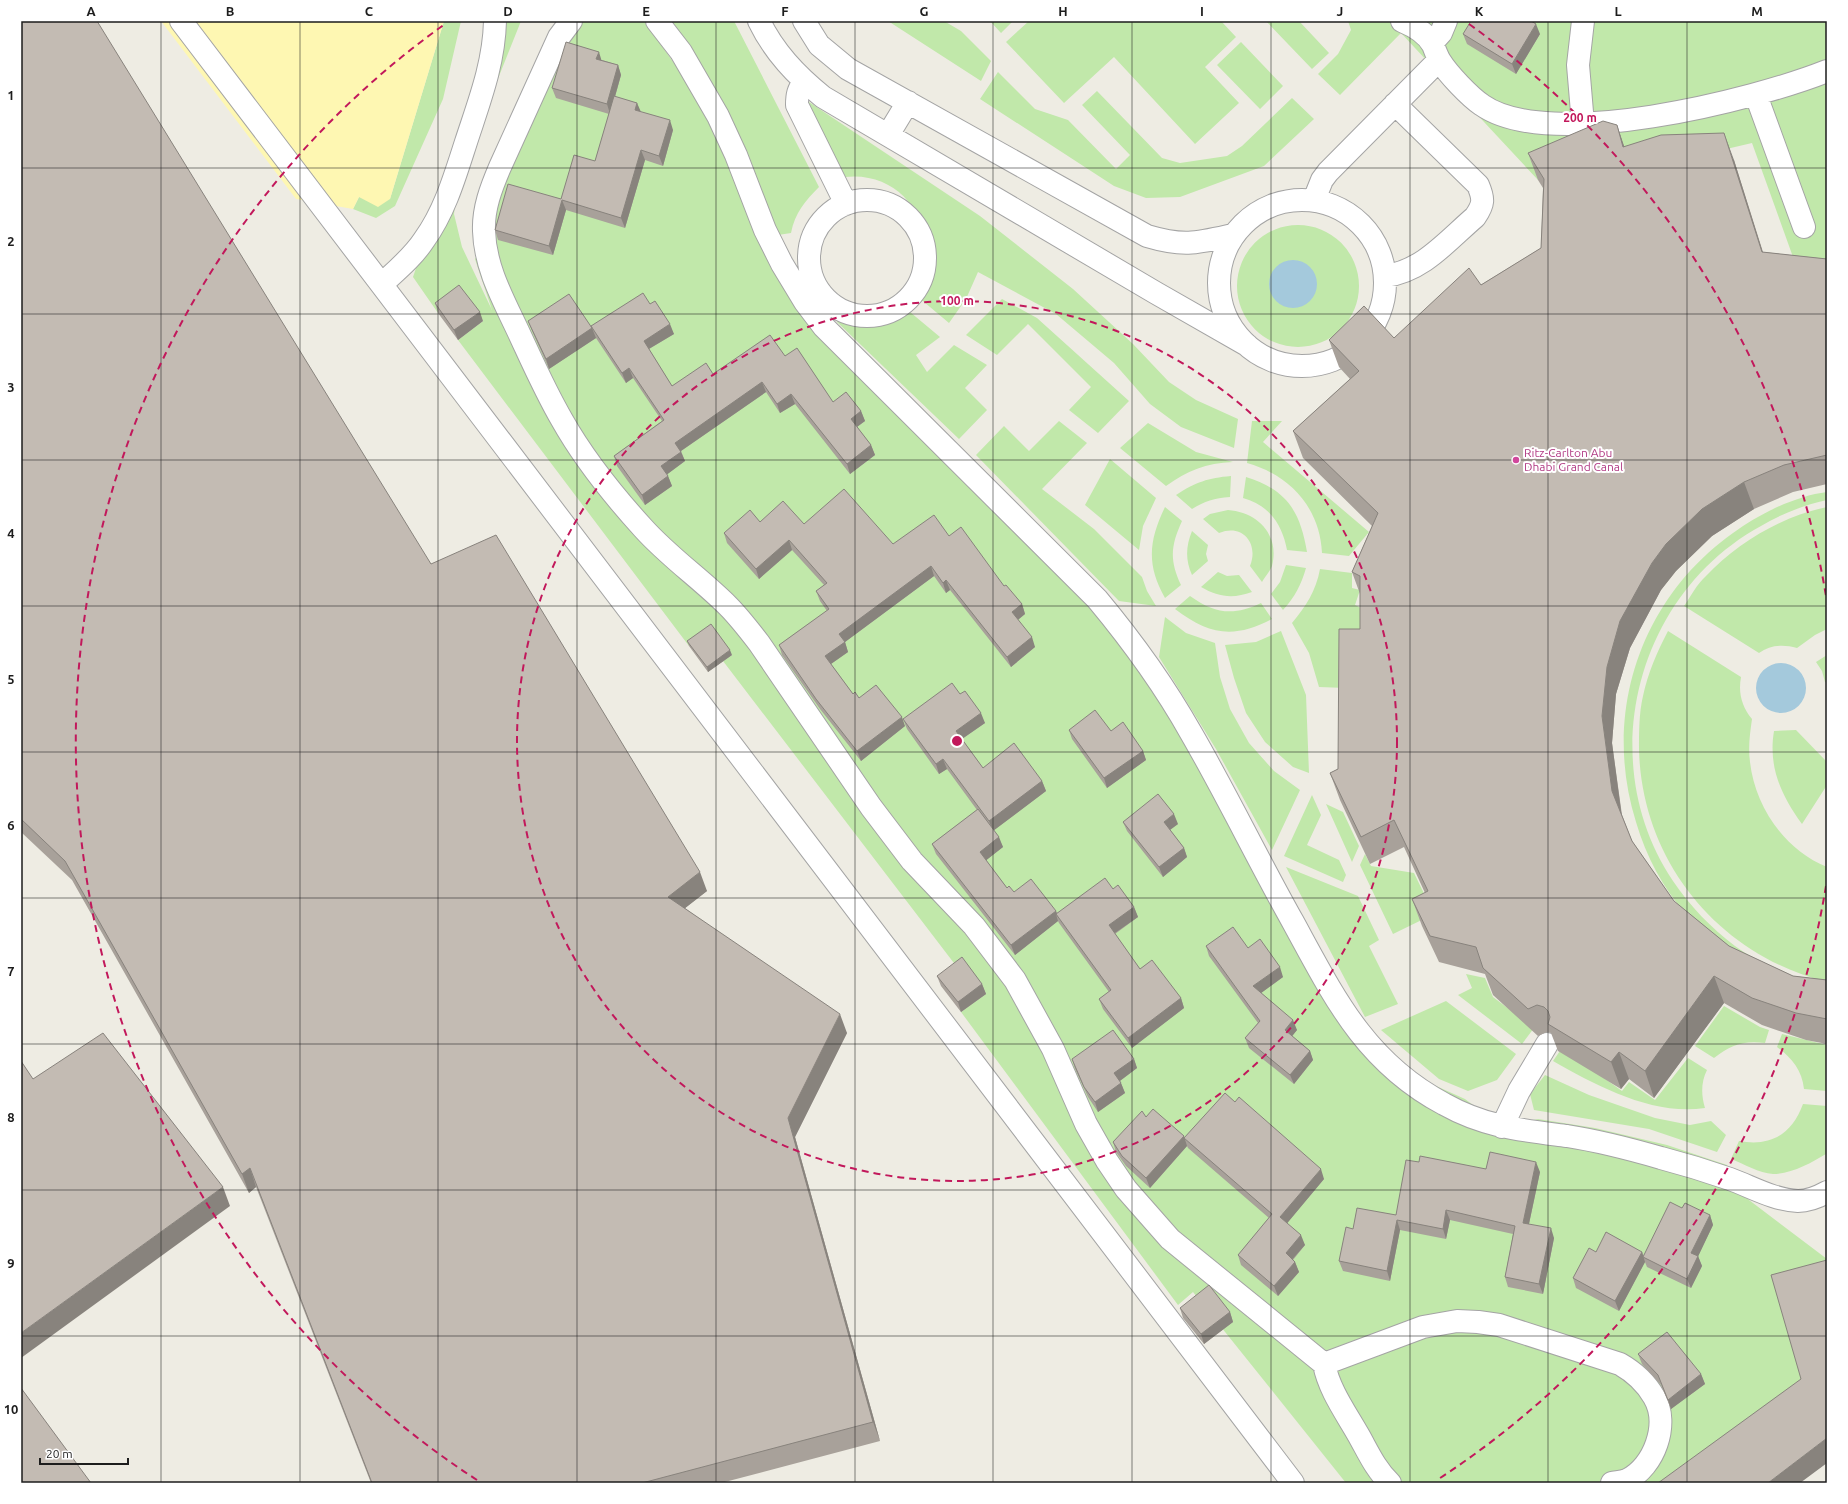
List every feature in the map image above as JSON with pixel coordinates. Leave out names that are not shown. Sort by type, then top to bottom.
[{"type":"lane","points":[[181,21],[1293,1483]]},
{"type":"lane","points":[[382,284],[413,255],[424,240],[434,224],[450,190],[486,83],[494,41],[495,21]]},
{"type":"lane","points":[[571,21],[558,37],[491,189],[486,210],[484,231],[486,249],[497,286],[542,384],[562,421],[582,452],[613,494],[644,530],[744,623],[871,807],[912,861],[974,926],[995,952],[1015,980],[1035,1014],[1053,1049],[1086,1124],[1107,1161],[1139,1204],[1170,1239],[1324,1364],[1327,1377],[1336,1396],[1376,1468],[1390,1483]]},
{"type":"lane","points":[[657,21],[681,52],[718,116],[744,173],[765,230],[782,264],[812,297],[824,328],[1097,599],[1135,645],[1191,732],[1270,881],[1335,998],[1370,1047],[1393,1069],[1417,1088],[1472,1118],[1502,1127],[1598,1142],[1644,1153],[1698,1168],[1780,1198],[1799,1201],[1812,1199],[1827,1192]]},
{"type":"lane","points":[[759,21],[773,47],[787,65],[804,82],[823,96],[1156,293],[1247,345]]},
{"type":"lane","points":[[804,21],[819,45],[848,69],[1147,236],[1165,241],[1194,244],[1233,235]]},
{"type":"lane","points":[[1402,21],[1416,28],[1436,52],[1452,77],[1481,105],[1503,116],[1534,123],[1583,124],[1628,120],[1678,112],[1756,95],[1827,71]]},
{"type":"lane","points":[[1314,200],[1322,180],[1328,172],[1395,104],[1436,52],[1446,21]]},
{"type":"lane","points":[[1583,21],[1578,65],[1583,124]]},
{"type":"lane","points":[[804,82],[799,89],[797,105],[846,204]]},
{"type":"lane","points":[[1756,95],[1804,227]]},
{"type":"lane","points":[[888,135],[908,102]]},
{"type":"lane","points":[[1385,276],[1397,274],[1419,265],[1475,217],[1482,208],[1483,196],[1478,185],[1395,104]]},
{"type":"lane","points":[[1295,199],[1314,200],[1332,205],[1348,214],[1362,225],[1374,240],[1382,257],[1385,276],[1385,292],[1382,308],[1375,324],[1366,337],[1354,348],[1325,364],[1291,366],[1260,356],[1247,345],[1231,327],[1221,305],[1218,281],[1222,257],[1233,235],[1245,221],[1260,210],[1277,203],[1295,199]]},
{"type":"lane","points":[[865,200],[883,202],[900,210],[913,223],[923,239],[925,257],[923,276],[915,292],[902,306],[885,314],[867,317],[848,314],[832,305],[812,297],[812,276],[809,258],[811,241],[819,225],[831,212],[846,204],[865,200]]},
{"type":"lane","points":[[1502,1127],[1519,1092],[1547,1044]]},
{"type":"lane","points":[[1324,1364],[1423,1326],[1457,1321],[1500,1325],[1620,1364],[1635,1372],[1655,1398],[1659,1415],[1660,1430],[1653,1452],[1639,1471],[1626,1480],[1612,1483]]},
{"type":"green space","points":[[444,21],[461,21],[443,99],[395,206],[376,218],[353,209],[359,197],[390,199]]},
{"type":"green space","points":[[495,21],[521,21],[458,179],[454,214],[462,247],[492,310],[475,259],[489,239],[493,206],[575,21],[644,21],[684,77],[717,138],[826,324],[1132,634],[1367,1034],[1416,1077],[1465,1099],[1502,1127],[1538,1119],[1595,1128],[1667,1145],[1727,1165],[1749,1200],[1827,1259],[1827,1281],[1808,1398],[1691,1483],[1346,1483],[1193,1292],[1178,1305],[961,1012],[985,994],[960,971],[723,661],[732,655],[712,629],[689,646],[458,340],[483,321],[463,295],[438,313],[413,277],[496,33]]},
{"type":"green space","points":[[667,21],[734,21],[819,187],[801,208],[795,219],[791,233],[778,235]]},
{"type":"green space","points":[[888,21],[944,21],[961,31],[991,61],[981,81]]},
{"type":"green space","points":[[990,21],[1013,21],[1001,33]]},
{"type":"green space","points":[[1029,21],[1221,21],[1236,37],[1205,67],[1239,103],[1195,144],[1114,57],[1064,103],[1006,42]]},
{"type":"green space","points":[[1266,21],[1299,21],[1329,53],[1312,69]]},
{"type":"green space","points":[[1348,21],[1827,21],[1827,262],[1793,257],[1752,143],[1671,162],[1538,180],[1401,33],[1340,95],[1318,74],[1338,54],[1351,30]]},
{"type":"green space","points":[[1241,42],[1283,86],[1260,109],[1217,65]]},
{"type":"green space","points":[[998,72],[1035,109],[1068,120],[1116,169],[1130,155],[1082,105],[1097,91],[1162,158],[1180,163],[1227,156],[1242,146],[1292,98],[1314,119],[1264,166],[1180,197],[1146,198],[1114,186],[980,99]]},
{"type":"green space","points":[[803,98],[980,216],[1073,289],[1133,344],[1169,382],[1196,400],[1238,419],[1234,448],[1181,427],[1150,404],[1114,363],[1056,314],[978,272],[966,299],[949,323],[905,286],[917,267],[922,247],[921,228],[914,210],[903,195],[887,184],[867,178],[845,177]]},
{"type":"green space","points":[[1298,225],[1310,226],[1321,230],[1332,235],[1341,243],[1349,252],[1354,263],[1358,274],[1358,298],[1354,309],[1349,320],[1341,329],[1332,337],[1321,342],[1310,346],[1298,347],[1286,346],[1275,342],[1264,337],[1255,329],[1247,320],[1242,309],[1238,298],[1237,286],[1238,274],[1242,263],[1247,252],[1255,243],[1264,235],[1275,230],[1286,226]]},
{"type":"green space","points":[[892,297],[940,337],[916,355],[927,372],[954,345],[987,365],[965,388],[987,410],[959,439],[837,322],[840,306],[854,307],[873,305],[886,301]]},
{"type":"green space","points":[[1002,299],[1037,318],[1129,401],[1098,433],[1069,410],[1091,387],[1028,324],[997,355],[966,335]]},
{"type":"green space","points":[[1059,421],[1087,443],[1042,489],[1094,529],[1142,577],[1147,591],[1156,606],[1119,601],[976,455],[1004,426],[1029,451]]},
{"type":"green space","points":[[1252,421],[1282,421],[1263,442],[1369,532],[1349,556],[1322,553],[1320,537],[1315,522],[1309,508],[1300,496],[1277,476],[1262,468],[1247,463]]},
{"type":"green space","points":[[1148,423],[1196,452],[1233,462],[1205,466],[1189,472],[1166,486],[1120,448]]},
{"type":"green space","points":[[1110,459],[1156,498],[1143,526],[1139,550],[1085,505]]},
{"type":"green space","points":[[1231,476],[1230,497],[1210,500],[1192,509],[1176,495],[1202,481]]},
{"type":"green space","points":[[1246,477],[1272,488],[1289,504],[1300,525],[1307,552],[1287,550],[1282,532],[1273,517],[1260,505],[1243,498]]},
{"type":"green space","points":[[1827,492],[1827,500],[1801,507],[1761,526],[1718,556],[1683,593],[1657,637],[1640,684],[1633,734],[1635,785],[1649,834],[1673,881],[1701,916],[1735,946],[1775,970],[1755,970],[1687,915],[1670,894],[1650,860],[1636,822],[1627,781],[1624,741],[1627,700],[1637,662],[1652,625],[1674,591],[1701,560],[1733,533],[1754,519],[1802,497]]},
{"type":"green space","points":[[1165,507],[1182,521],[1178,530],[1173,553],[1177,576],[1181,585],[1165,598],[1155,574],[1152,563],[1152,552],[1156,530]]},
{"type":"green space","points":[[1827,507],[1827,629],[1815,635],[1797,648],[1777,646],[1768,648],[1759,653],[1684,606],[1703,579],[1718,564],[1746,542],[1761,532],[1793,517]]},
{"type":"green space","points":[[1228,510],[1248,515],[1257,520],[1269,535],[1273,544],[1274,554],[1272,566],[1262,582],[1250,566],[1252,550],[1247,538],[1242,533],[1235,531],[1219,533],[1203,519],[1210,514]]},
{"type":"green space","points":[[1192,531],[1208,545],[1206,554],[1208,561],[1192,575],[1188,563],[1187,553],[1188,542]]},
{"type":"green space","points":[[1286,565],[1306,568],[1297,590],[1283,610],[1271,594],[1280,582]]},
{"type":"green space","points":[[1320,569],[1352,573],[1352,588],[1360,590],[1355,605],[1367,611],[1346,688],[1319,687],[1309,653],[1292,623],[1310,598]]},
{"type":"green space","points":[[1218,572],[1227,576],[1239,575],[1252,592],[1238,596],[1226,596],[1213,593],[1201,587]]},
{"type":"green space","points":[[1190,596],[1208,607],[1225,611],[1242,610],[1261,603],[1272,619],[1246,630],[1222,631],[1211,629],[1187,618],[1175,609]]},
{"type":"green space","points":[[1165,617],[1186,633],[1215,643],[1220,677],[1230,709],[1249,743],[1274,771],[1300,790],[1272,850],[1216,749],[1159,657]]},
{"type":"green space","points":[[1281,631],[1306,695],[1309,773],[1293,767],[1265,742],[1246,713],[1225,645],[1256,642]]},
{"type":"green space","points":[[1668,631],[1741,677],[1740,689],[1743,705],[1752,719],[1749,756],[1753,779],[1765,811],[1785,838],[1798,850],[1827,867],[1827,982],[1788,969],[1752,950],[1721,926],[1694,898],[1671,866],[1654,830],[1644,791],[1639,750],[1640,723],[1642,702],[1647,679]]},
{"type":"green space","points":[[1827,655],[1827,683],[1825,682],[1822,671],[1816,662]]},
{"type":"green space","points":[[1796,730],[1827,762],[1827,785],[1802,824],[1782,791],[1773,757],[1774,731]]},
{"type":"green space","points":[[1312,795],[1321,815],[1307,845],[1339,860],[1346,875],[1343,882],[1284,856]]},
{"type":"green space","points":[[1326,804],[1343,812],[1359,846],[1352,862]]},
{"type":"green space","points":[[1365,854],[1371,866],[1414,873],[1434,914],[1393,934],[1360,865]]},
{"type":"green space","points":[[1286,867],[1358,896],[1379,940],[1369,946],[1398,1004],[1365,1017]]},
{"type":"green space","points":[[1466,974],[1485,978],[1493,997],[1534,1028],[1522,1044],[1458,995],[1472,988]]},
{"type":"green space","points":[[1446,1001],[1516,1054],[1497,1080],[1468,1091],[1439,1079],[1381,1030]]},
{"type":"green space","points":[[1724,1006],[1760,1027],[1769,1030],[1765,1043],[1750,1042],[1738,1044],[1714,1058],[1695,1046]]},
{"type":"green space","points":[[1782,1034],[1827,1045],[1827,1091],[1804,1089],[1799,1070],[1792,1060],[1777,1047]]},
{"type":"green space","points":[[1562,1048],[1622,1091],[1629,1082],[1655,1100],[1688,1058],[1707,1070],[1702,1089],[1705,1108],[1666,1108],[1626,1097],[1588,1080],[1553,1061]]},
{"type":"green space","points":[[1545,1075],[1589,1095],[1655,1118],[1690,1125],[1711,1121],[1726,1135],[1717,1152],[1649,1129],[1534,1110],[1530,1094]]},
{"type":"green space","points":[[1803,1104],[1827,1106],[1826,1154],[1794,1170],[1780,1174],[1757,1170],[1731,1159],[1739,1141],[1761,1142],[1779,1136],[1793,1123]]},
{"type":"sand","points":[[161,21],[444,21],[390,199],[378,207],[359,197],[353,209],[296,199]]},
{"type":"water","points":[[1288,260],[1298,260],[1310,267],[1317,279],[1317,289],[1310,301],[1298,308],[1288,308],[1280,304],[1273,297],[1269,289],[1269,279],[1273,271],[1280,264]]},
{"type":"water","points":[[1781,663],[1791,665],[1799,670],[1804,678],[1806,688],[1804,698],[1799,706],[1791,711],[1781,713],[1771,711],[1763,706],[1758,698],[1756,688],[1758,678],[1763,670],[1771,665]]},
{"type":"building","points":[[21,21],[97,21],[431,564],[496,535],[700,872],[668,897],[840,1014],[788,1118],[873,1422],[642,1483],[372,1483],[250,1168],[242,1174],[65,861],[21,819]]},
{"type":"building","points":[[1471,21],[1531,21],[1536,24],[1512,64],[1463,34]]},
{"type":"building","points":[[566,42],[599,52],[596,59],[618,65],[607,104],[552,88]]},
{"type":"building","points":[[614,96],[637,103],[635,110],[670,120],[659,156],[641,150],[621,218],[562,200],[549,246],[495,230],[508,184],[561,199],[574,155],[595,161]]},
{"type":"building","name":"Ritz-Carlton Abu Dhabi Grand Canal","points":[[1603,121],[1617,125],[1623,147],[1661,135],[1724,133],[1762,252],[1827,259],[1827,455],[1784,465],[1744,482],[1702,509],[1666,544],[1652,563],[1620,621],[1607,667],[1602,716],[1612,791],[1632,841],[1674,901],[1729,946],[1793,976],[1827,980],[1827,1019],[1796,1013],[1752,998],[1714,976],[1645,1071],[1619,1052],[1611,1062],[1548,1024],[1550,1017],[1548,1011],[1544,1007],[1537,1005],[1528,1009],[1483,968],[1476,947],[1430,936],[1412,899],[1428,891],[1394,820],[1361,837],[1330,773],[1338,769],[1339,629],[1360,629],[1360,576],[1352,572],[1378,513],[1293,431],[1359,371],[1329,340],[1364,306],[1394,338],[1469,268],[1481,285],[1541,248],[1544,179],[1528,153]]},
{"type":"building","points":[[459,285],[480,312],[454,330],[435,303]]},
{"type":"building","points":[[643,293],[650,304],[655,301],[670,324],[644,341],[672,386],[706,363],[713,374],[770,335],[785,356],[797,348],[833,402],[846,392],[861,411],[851,419],[871,445],[847,464],[791,394],[777,404],[762,382],[675,443],[681,452],[661,466],[668,476],[642,495],[614,456],[664,420],[629,368],[622,373],[591,326]]},
{"type":"building","points":[[569,294],[592,328],[546,359],[528,321]]},
{"type":"building","points":[[844,489],[893,544],[934,515],[949,536],[961,527],[1004,586],[1006,585],[1022,604],[1012,612],[1032,637],[1007,657],[946,580],[943,583],[931,566],[839,634],[845,642],[825,656],[853,694],[855,692],[859,698],[876,685],[902,717],[857,751],[816,699],[779,645],[829,609],[816,591],[827,583],[789,540],[756,569],[724,533],[750,510],[760,522],[783,501],[804,524]]},
{"type":"building","points":[[711,624],[730,650],[707,667],[687,641]]},
{"type":"building","points":[[952,683],[960,694],[965,691],[981,713],[956,731],[983,768],[1014,743],[1042,781],[989,821],[943,759],[936,764],[903,719]]},
{"type":"building","points":[[1095,710],[1111,731],[1123,722],[1143,751],[1104,778],[1069,730]]},
{"type":"building","points":[[1158,794],[1174,814],[1164,822],[1184,848],[1159,867],[1123,822]]},
{"type":"building","points":[[978,809],[999,837],[980,852],[1007,888],[1009,886],[1014,892],[1031,879],[1056,911],[1011,945],[932,844]]},
{"type":"building","points":[[1105,878],[1113,889],[1118,885],[1134,907],[1109,925],[1140,969],[1152,960],[1181,998],[1128,1038],[1099,999],[1111,990],[1056,914]]},
{"type":"building","points":[[1233,927],[1248,948],[1260,939],[1280,967],[1253,986],[1293,1020],[1285,1030],[1310,1051],[1290,1075],[1245,1038],[1260,1021],[1206,946]]},
{"type":"building","points":[[962,957],[982,984],[958,1002],[937,976]]},
{"type":"building","points":[[1113,1030],[1134,1059],[1114,1073],[1121,1083],[1095,1102],[1084,1087],[1072,1059]]},
{"type":"building","points":[[103,1033],[223,1187],[21,1333],[21,1061],[33,1079]]},
{"type":"building","points":[[1225,1093],[1235,1102],[1239,1097],[1321,1169],[1280,1217],[1301,1235],[1286,1253],[1295,1262],[1274,1286],[1238,1255],[1272,1214],[1184,1138]]},
{"type":"building","points":[[1153,1109],[1184,1136],[1146,1178],[1122,1156],[1113,1142],[1142,1111],[1146,1117]]},
{"type":"building","points":[[1490,1152],[1536,1162],[1523,1223],[1551,1228],[1539,1284],[1505,1277],[1515,1226],[1446,1210],[1443,1229],[1397,1220],[1387,1271],[1339,1261],[1346,1227],[1353,1229],[1357,1208],[1396,1215],[1406,1160],[1419,1162],[1420,1156],[1486,1169]]},
{"type":"building","points":[[1670,1202],[1682,1208],[1685,1203],[1710,1215],[1691,1253],[1698,1256],[1687,1279],[1643,1257]]},
{"type":"building","points":[[1606,1232],[1642,1252],[1615,1301],[1573,1278],[1589,1248],[1596,1252]]},
{"type":"building","points":[[1827,1260],[1827,1438],[1768,1483],[1658,1483],[1801,1379],[1771,1275]]},
{"type":"building","points":[[1209,1285],[1230,1312],[1201,1334],[1180,1308]]},
{"type":"building","points":[[1667,1332],[1701,1374],[1668,1400],[1658,1375],[1638,1354]]},
{"type":"building","points":[[21,1388],[91,1483],[21,1483]]},
{"type":"place","name":"Ritz-Carlton Abu Dhabi Grand Canal","points":[[1516,460]]}]
